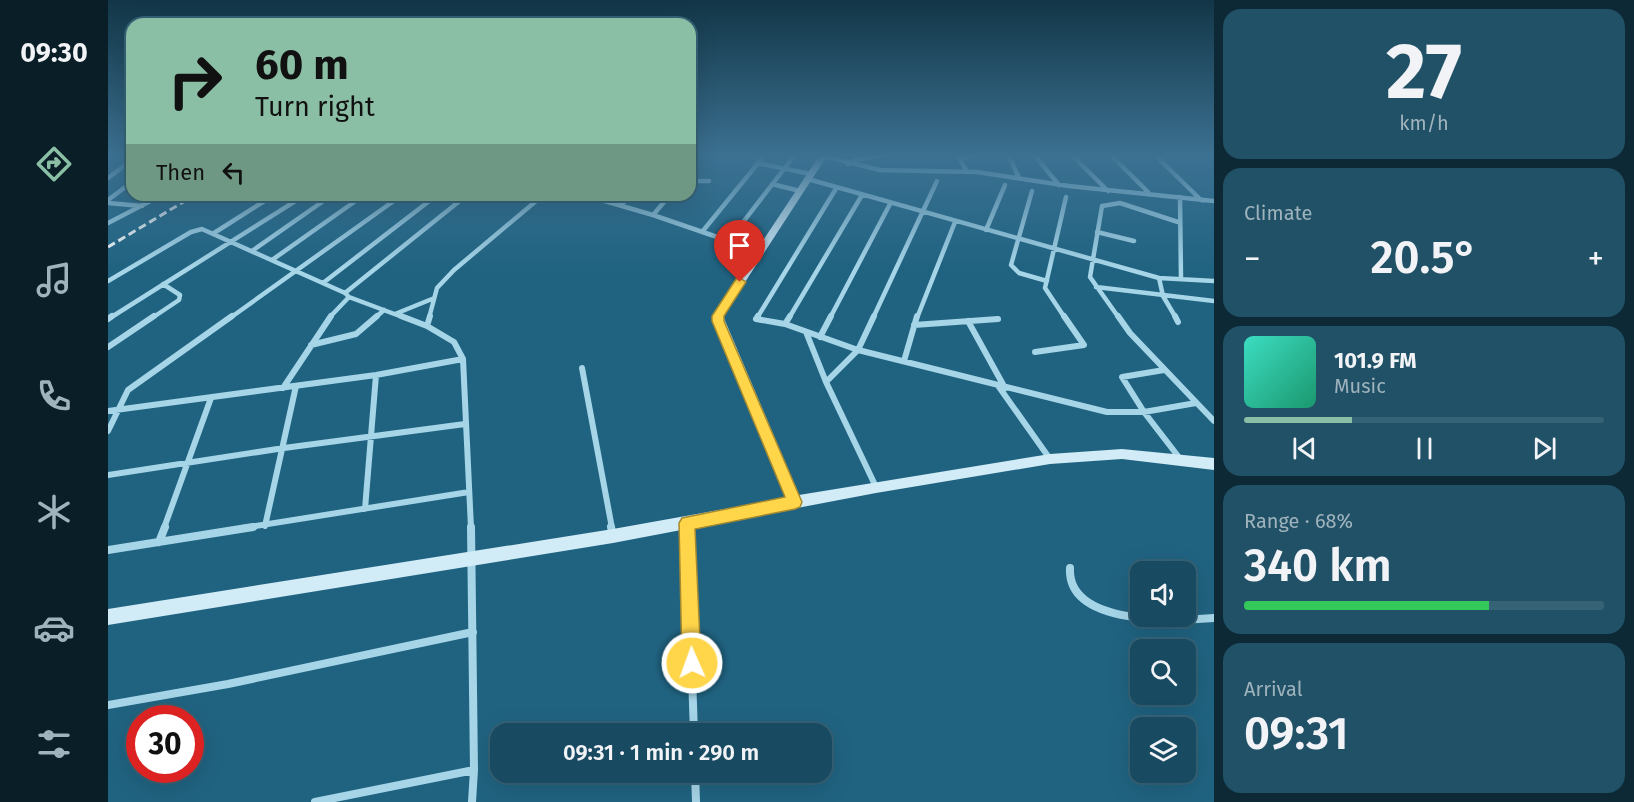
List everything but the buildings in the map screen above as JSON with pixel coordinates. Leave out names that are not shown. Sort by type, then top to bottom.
[{"type":"main road","points":[[795,502],[718,321],[720,312],[798,193]]},
{"type":"main road","points":[[108,617],[613,536],[876,487],[1050,459],[1122,454],[1214,464]]},
{"type":"street","points":[[702,232],[733,193]]},
{"type":"street","points":[[734,243],[744,221],[765,193]]},
{"type":"street","points":[[833,193],[756,319],[785,324],[858,350],[1107,412],[1144,412],[1196,403]]},
{"type":"street","points":[[857,193],[1159,278],[1214,280]]},
{"type":"street","points":[[825,382],[858,350],[932,193]]},
{"type":"street","points":[[986,230],[1001,193]]},
{"type":"street","points":[[1031,193],[1011,267],[1019,273],[1047,281]]},
{"type":"street","points":[[1152,193],[1214,201]]},
{"type":"street","points":[[1195,193],[1202,200]]},
{"type":"street","points":[[785,324],[862,195]]},
{"type":"street","points":[[1035,352],[1084,345],[1045,288],[1066,197]]},
{"type":"street","points":[[1180,197],[1178,222],[1181,278]]},
{"type":"street","points":[[108,223],[152,201]]},
{"type":"street","points":[[214,233],[265,201]]},
{"type":"street","points":[[108,319],[295,201]]},
{"type":"street","points":[[252,250],[323,201]]},
{"type":"street","points":[[272,260],[356,201]]},
{"type":"street","points":[[108,431],[128,390],[393,201]]},
{"type":"street","points":[[323,283],[429,201]]},
{"type":"street","points":[[283,388],[310,345],[347,295],[460,201]]},
{"type":"street","points":[[427,326],[432,299],[437,288],[454,270],[536,201]]},
{"type":"street","points":[[604,201],[761,252]]},
{"type":"street","points":[[621,206],[626,201]]},
{"type":"street","points":[[653,215],[665,201]]},
{"type":"street","points":[[108,202],[143,207]]},
{"type":"street","points":[[1178,222],[1120,203],[1102,206],[1090,277],[1130,333],[1214,421]]},
{"type":"street","points":[[820,337],[890,204]]},
{"type":"street","points":[[904,361],[914,325],[955,222]]},
{"type":"street","points":[[108,281],[196,230],[202,229],[347,295],[427,326],[454,340],[460,347],[463,359],[473,559],[474,770],[472,802]]},
{"type":"street","points":[[1097,232],[1134,241]]},
{"type":"street","points":[[1159,278],[1163,296],[1178,322]]},
{"type":"street","points":[[108,347],[179,300],[180,295],[163,284]]},
{"type":"street","points":[[1096,287],[1214,301]]},
{"type":"street","points":[[395,314],[432,299]]},
{"type":"street","points":[[310,345],[356,334],[384,310]]},
{"type":"street","points":[[914,325],[998,319]]},
{"type":"street","points":[[968,321],[1002,387],[1050,459]]},
{"type":"street","points":[[806,332],[825,382],[876,487]]},
{"type":"street","points":[[108,411],[376,375],[463,359]]},
{"type":"street","points":[[582,368],[613,536]]},
{"type":"street","points":[[1164,370],[1122,376],[1144,412],[1181,460]]},
{"type":"street","points":[[365,509],[376,375]]},
{"type":"street","points":[[265,525],[296,386]]},
{"type":"street","points":[[159,542],[211,398]]},
{"type":"street","points":[[108,475],[284,448],[465,424]]},
{"type":"street","points":[[108,550],[470,492]]},
{"type":"street","points":[[687,523],[694,723]]},
{"type":"street","points":[[1070,568],[1069,581],[1076,593],[1091,603],[1107,609],[1141,619],[1164,621],[1214,618]]},
{"type":"street","points":[[108,705],[228,684],[473,632]]},
{"type":"street","points":[[315,802],[350,798],[474,770]]},
{"type":"street","points":[[695,783],[696,802]]},
{"type":"railway","points":[[108,247],[185,201]]},
{"type":"route","points":[[692,663],[687,523],[795,502],[754,400],[718,321],[718,316],[740,282]]}]
